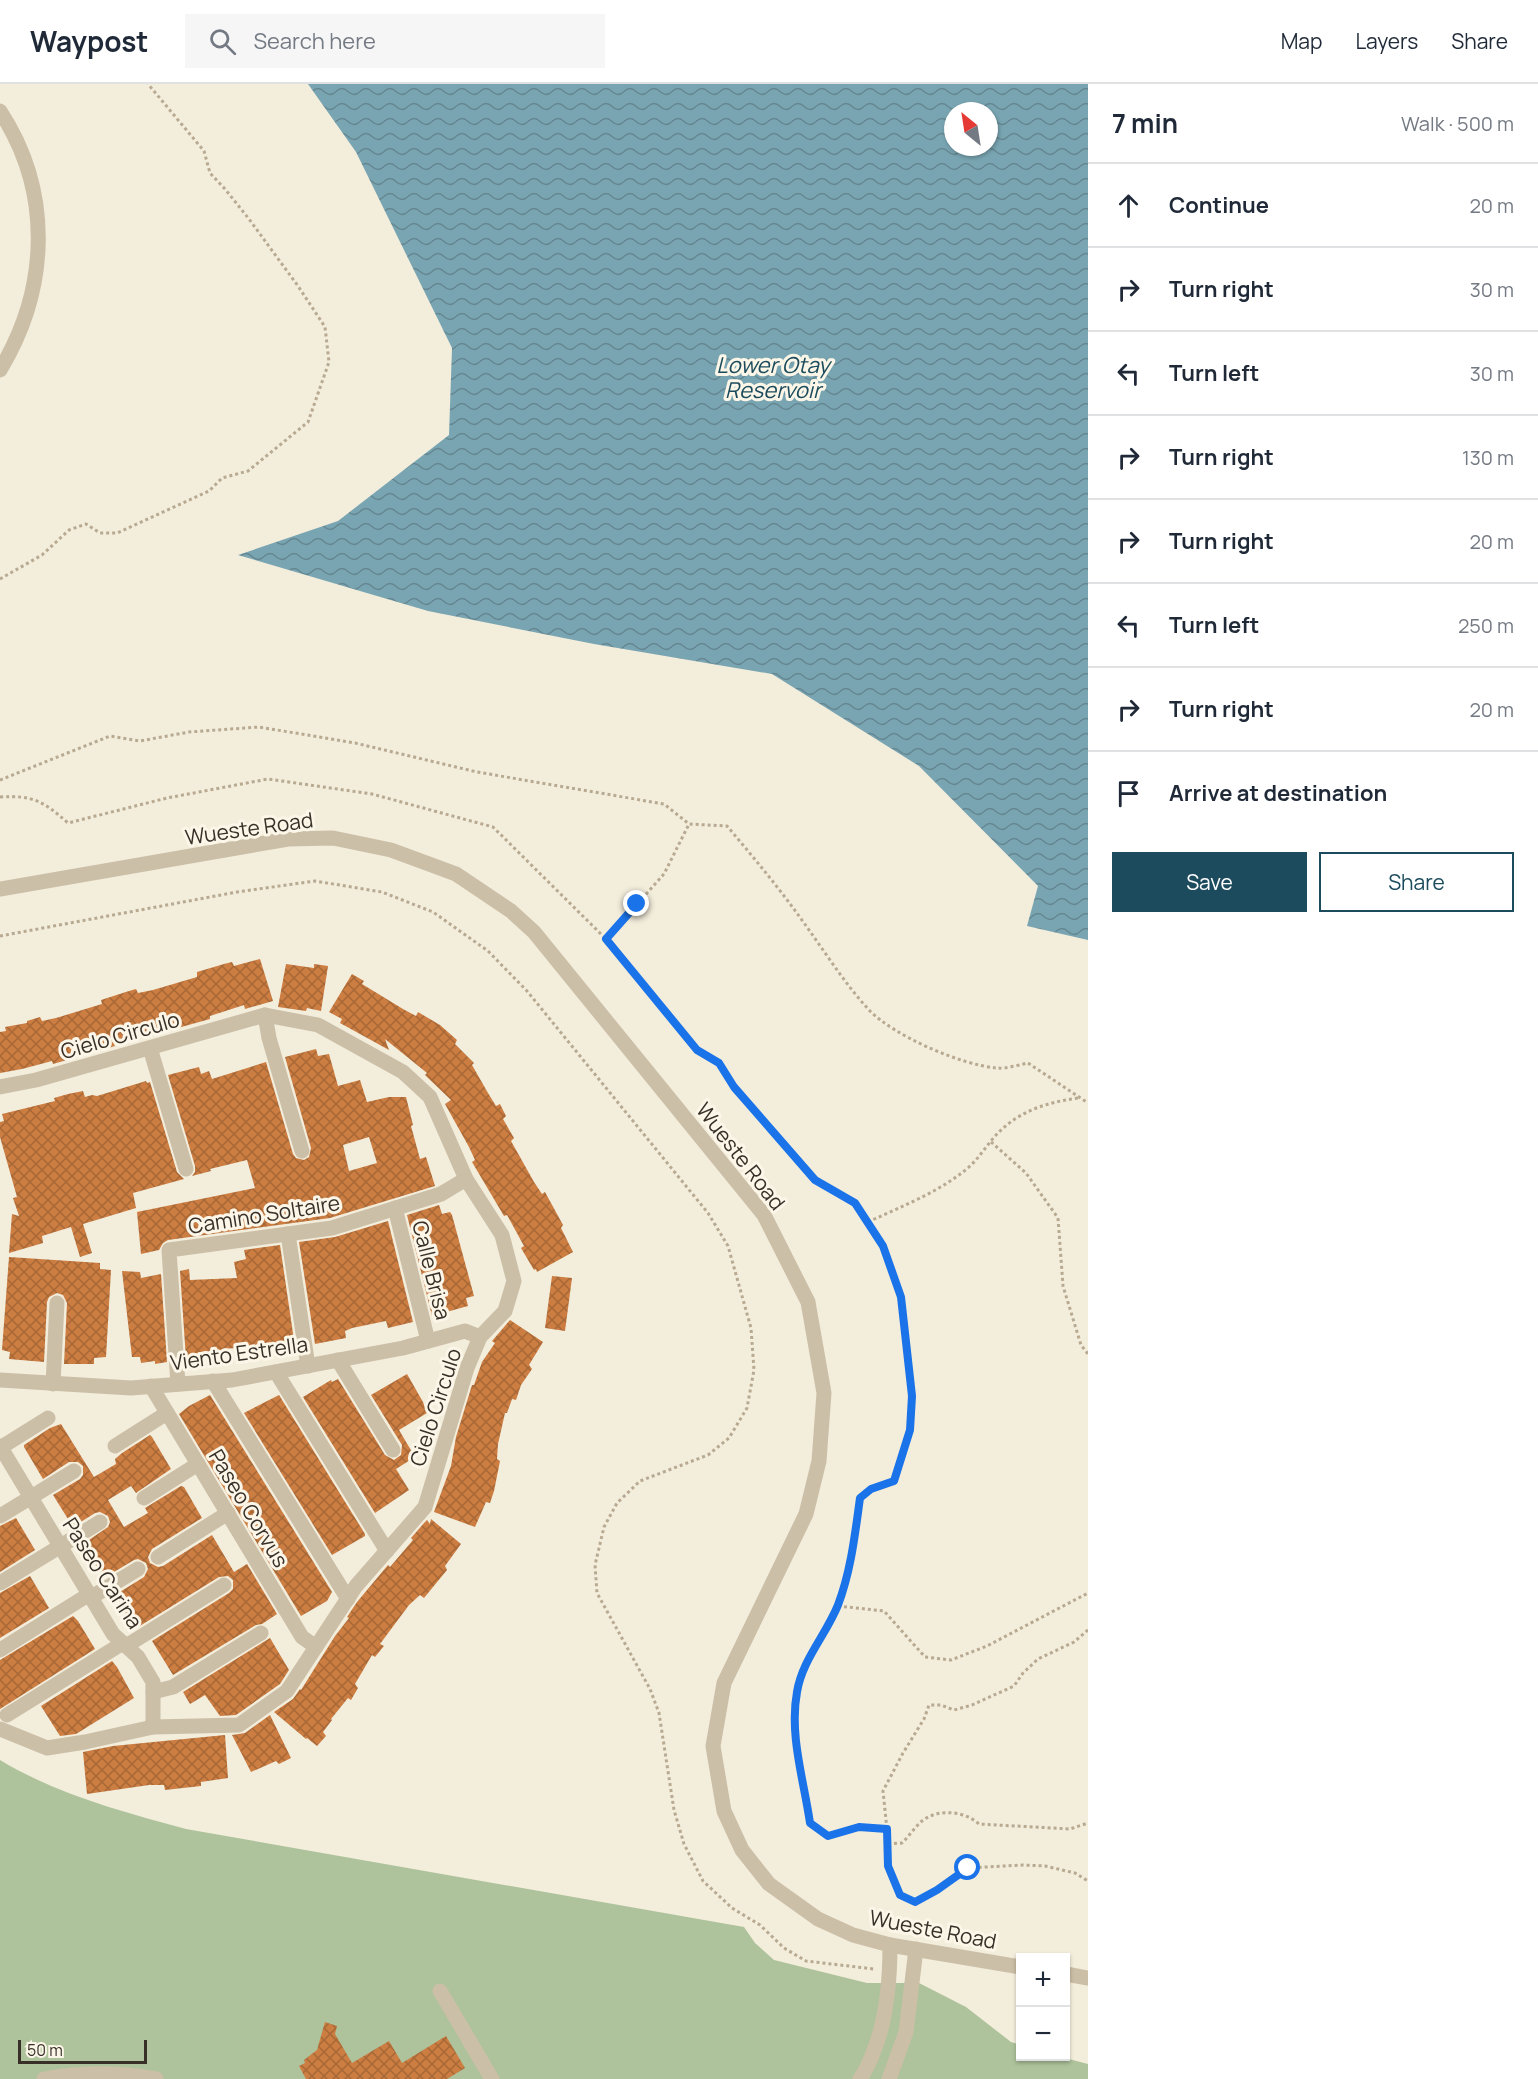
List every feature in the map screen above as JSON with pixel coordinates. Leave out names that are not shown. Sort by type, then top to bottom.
[{"type":"street","points":[[0,111],[15,137],[31,179],[38,225],[39,250],[36,275],[23,324],[0,370]]},
{"type":"street","name":"Wueste Road","points":[[0,889],[288,839],[333,838],[391,850],[456,874],[511,911],[534,932],[764,1215],[808,1302],[824,1393],[819,1461],[806,1514],[724,1683],[713,1746],[724,1812],[742,1850],[770,1884],[818,1919],[853,1935],[890,1945],[1016,1966]]},
{"type":"street","points":[[265,1016],[269,1038],[302,1151]]},
{"type":"street","name":"Cielo Circulo","points":[[0,1087],[36,1080],[265,1016],[318,1025],[403,1072],[430,1097],[466,1179],[502,1234],[514,1281],[506,1311],[480,1337],[467,1368],[426,1507],[356,1586],[287,1691],[238,1725],[153,1727],[47,1748],[3,1722]]},
{"type":"street","points":[[150,1048],[186,1169]]},
{"type":"street","name":"Camino Soltaire","points":[[178,1384],[169,1250],[332,1228],[441,1194],[466,1179]]},
{"type":"street","name":"Calle Brisa","points":[[395,1208],[428,1341]]},
{"type":"street","points":[[288,1234],[308,1366]]},
{"type":"street","points":[[53,1384],[57,1303]]},
{"type":"street","name":"Viento Estrella","points":[[0,1380],[130,1388],[213,1381],[308,1366],[465,1331],[480,1337]]},
{"type":"street","points":[[338,1360],[393,1450]]},
{"type":"street","points":[[276,1371],[387,1551]]},
{"type":"street","points":[[213,1381],[348,1599]]},
{"type":"street","name":"Paseo Corvus","points":[[151,1386],[302,1637],[316,1647]]},
{"type":"street","points":[[115,1446],[167,1413]]},
{"type":"street","points":[[0,1447],[48,1418]]},
{"type":"street","name":"Paseo Carina","points":[[0,1447],[113,1634],[138,1657],[153,1682],[153,1727]]},
{"type":"street","points":[[144,1498],[198,1464]]},
{"type":"street","points":[[0,1516],[74,1471]]},
{"type":"street","points":[[158,1557],[228,1513]]},
{"type":"street","points":[[0,1583],[100,1522]]},
{"type":"street","points":[[0,1650],[138,1569]]},
{"type":"street","points":[[3,1722],[224,1585]]},
{"type":"street","points":[[153,1692],[173,1687],[261,1633]]},
{"type":"street","points":[[860,2079],[874,2053],[882,2020],[890,1972],[890,1945]]},
{"type":"street","points":[[889,2079],[906,2032],[916,1950]]},
{"type":"street","points":[[1070,1975],[1088,1978]]},
{"type":"street","points":[[440,1991],[492,2079]]},
{"type":"street","points":[[44,2079],[90,2073],[156,2079]]},
{"type":"path","points":[[0,579],[42,555],[69,531],[86,524],[100,533],[117,533],[209,491],[222,478],[248,471],[308,422],[329,363],[326,327],[249,219],[210,173],[204,151],[148,84]]},
{"type":"path","points":[[0,780],[110,736],[140,741],[189,732],[259,727],[355,743],[477,772],[664,804],[689,824],[727,826],[774,882],[870,1011],[888,1026],[920,1045],[957,1058],[998,1068],[1028,1063],[1088,1103]]},
{"type":"path","points":[[0,797],[22,796],[47,804],[68,823],[167,798],[268,779],[372,794],[493,827],[606,939],[697,1050],[719,1063],[734,1087],[815,1180],[855,1203],[883,1246],[901,1297],[912,1396],[910,1430],[894,1481],[871,1489],[860,1498],[853,1552],[838,1606],[809,1659],[797,1691],[795,1732],[810,1823],[828,1836],[859,1827],[887,1829]]},
{"type":"path","points":[[606,939],[664,874],[689,824]]},
{"type":"path","points":[[0,936],[237,892],[315,881],[382,892],[433,912],[488,951],[527,991],[708,1213],[728,1246],[751,1328],[754,1370],[747,1408],[729,1438],[708,1455],[640,1481],[617,1503],[604,1527],[595,1565],[597,1593],[650,1689],[659,1713],[674,1810],[684,1844],[704,1881],[732,1908],[760,1925],[784,1948],[806,1961],[876,1970]]},
{"type":"path","points":[[868,1222],[940,1187],[970,1166],[1000,1131],[1031,1109],[1056,1101],[1078,1098]]},
{"type":"path","points":[[991,1142],[1026,1173],[1058,1218],[1063,1286],[1081,1345],[1088,1354]]},
{"type":"path","points":[[838,1606],[884,1611],[925,1657],[951,1660],[987,1646],[1088,1593]]},
{"type":"path","points":[[1088,1630],[1074,1642],[1038,1659],[1023,1672],[1014,1686],[972,1706],[954,1710],[941,1705],[929,1705],[924,1719],[883,1791],[888,1866],[900,1895],[915,1902],[968,1868],[1023,1864],[1045,1866],[1075,1873],[1088,1881]]},
{"type":"path","points":[[888,1844],[902,1843],[923,1820],[946,1812],[970,1816],[979,1824],[1070,1829],[1088,1823]]},
{"type":"green space","points":[[0,1760],[67,1792],[114,1809],[186,1829],[744,1927],[755,1943],[774,1960],[867,1983],[919,1983],[966,2007],[1016,2044],[1016,2061],[1070,2059],[1088,2064],[1088,2079],[0,2079]]},
{"type":"water","name":"Lower Otay Reservoir","points":[[308,84],[1088,84],[1088,940],[1027,926],[1038,886],[919,766],[772,674],[594,644],[428,611],[238,555],[338,521],[449,435],[452,348],[356,152]]},
{"type":"building","points":[[260,959],[273,1001],[245,1009],[244,1005],[210,1016],[210,1019],[149,1036],[148,1033],[114,1044],[115,1046],[53,1064],[52,1061],[0,1073],[0,1032],[6,1031],[5,1027],[27,1023],[27,1021],[40,1017],[42,1021],[56,1018],[102,1004],[101,1000],[129,991],[136,989],[138,993],[153,990],[197,977],[197,972],[224,964],[232,962],[234,966]]},
{"type":"building","points":[[286,964],[314,968],[314,964],[328,966],[321,1011],[278,1007]]},
{"type":"building","points":[[352,974],[364,981],[362,984],[403,1009],[416,1016],[418,1012],[440,1025],[457,1040],[455,1044],[474,1063],[472,1065],[496,1106],[500,1104],[506,1116],[503,1119],[514,1138],[511,1141],[534,1182],[542,1194],[545,1192],[563,1225],[561,1228],[573,1252],[537,1272],[536,1269],[534,1270],[521,1248],[524,1246],[507,1215],[504,1216],[472,1162],[475,1160],[469,1147],[445,1104],[451,1100],[425,1075],[427,1073],[385,1039],[389,1050],[340,1023],[342,1019],[329,1012]]},
{"type":"building","points":[[316,1049],[318,1056],[329,1054],[338,1086],[360,1080],[367,1102],[389,1097],[406,1097],[420,1159],[426,1157],[435,1186],[330,1218],[168,1240],[159,1250],[141,1254],[137,1212],[255,1188],[247,1160],[192,1176],[195,1166],[168,1075],[199,1067],[201,1074],[209,1071],[212,1079],[266,1062],[293,1154],[296,1158],[304,1160],[309,1157],[311,1148],[285,1057]],"holes":[[[369,1137],[377,1163],[349,1171],[343,1145]]]},
{"type":"building","points":[[146,1081],[150,1082],[177,1172],[184,1179],[133,1193],[136,1208],[83,1224],[92,1253],[80,1257],[71,1227],[42,1236],[43,1243],[9,1253],[12,1214],[19,1216],[13,1198],[17,1197],[0,1137],[0,1122],[4,1121],[2,1114],[55,1101],[54,1098],[68,1094],[83,1091],[85,1097],[97,1096]]},
{"type":"building","points":[[439,1205],[442,1214],[450,1212],[452,1215],[474,1296],[466,1298],[468,1306],[432,1316],[407,1215]]},
{"type":"building","points":[[388,1221],[413,1322],[388,1328],[386,1321],[352,1328],[345,1331],[346,1338],[315,1344],[299,1242],[335,1237]]},
{"type":"building","points":[[280,1245],[295,1347],[263,1353],[262,1346],[223,1349],[224,1356],[186,1359],[180,1271],[189,1269],[190,1280],[237,1278],[234,1262],[246,1259],[244,1250]]},
{"type":"building","points":[[9,1257],[100,1263],[100,1269],[111,1270],[106,1357],[94,1358],[94,1364],[64,1364],[67,1303],[63,1295],[57,1293],[49,1297],[47,1302],[44,1362],[9,1359],[10,1352],[2,1350]]},
{"type":"building","points":[[122,1271],[140,1272],[141,1278],[161,1274],[167,1362],[141,1363],[140,1357],[132,1357]]},
{"type":"building","points":[[552,1276],[572,1278],[565,1331],[545,1328]]},
{"type":"building","points":[[510,1320],[543,1342],[529,1365],[532,1369],[521,1385],[516,1400],[512,1399],[505,1413],[498,1444],[497,1459],[500,1461],[494,1491],[490,1503],[486,1502],[475,1527],[434,1512],[451,1466],[456,1437],[472,1385],[474,1385],[482,1362],[495,1343],[492,1341]]},
{"type":"building","points":[[407,1374],[427,1413],[399,1430],[415,1457],[396,1469],[409,1490],[375,1513],[303,1397],[331,1380],[332,1382],[338,1379],[385,1455],[394,1460],[401,1455],[402,1445],[371,1395]]},
{"type":"building","points":[[210,1395],[332,1592],[327,1601],[301,1616],[179,1414]]},
{"type":"building","points":[[279,1395],[365,1534],[332,1555],[244,1413]]},
{"type":"building","points":[[61,1424],[94,1477],[116,1464],[115,1459],[122,1453],[150,1435],[171,1469],[136,1493],[131,1486],[108,1500],[124,1527],[148,1513],[145,1508],[181,1486],[184,1487],[202,1518],[152,1549],[148,1557],[150,1563],[158,1567],[163,1566],[212,1535],[234,1572],[247,1564],[277,1614],[173,1675],[152,1641],[229,1593],[233,1589],[233,1580],[228,1576],[219,1577],[135,1629],[115,1595],[144,1577],[148,1569],[146,1563],[138,1559],[134,1560],[104,1578],[83,1544],[108,1527],[110,1522],[108,1516],[100,1512],[95,1513],[73,1527],[53,1495],[80,1479],[83,1475],[83,1466],[78,1462],[69,1462],[43,1479],[24,1447],[50,1428]]},
{"type":"building","points":[[16,1518],[35,1550],[0,1572],[0,1526]]},
{"type":"building","points":[[431,1519],[461,1544],[445,1566],[447,1570],[424,1598],[420,1595],[409,1605],[380,1644],[384,1646],[375,1657],[372,1655],[355,1684],[358,1688],[351,1700],[348,1698],[331,1719],[323,1732],[326,1736],[317,1746],[274,1712],[293,1699],[301,1690],[349,1618],[347,1617],[357,1602],[413,1540],[411,1538],[424,1523],[427,1520],[430,1524]]},
{"type":"building","points":[[30,1576],[49,1608],[0,1638],[0,1593]]},
{"type":"building","points":[[73,1616],[95,1649],[0,1709],[0,1660]]},
{"type":"building","points":[[270,1638],[289,1670],[280,1684],[236,1715],[220,1716],[205,1695],[190,1704],[183,1692]]},
{"type":"building","points":[[112,1661],[134,1698],[76,1734],[60,1736],[41,1706]]},
{"type":"building","points":[[270,1715],[291,1758],[279,1764],[276,1761],[251,1772],[232,1735],[245,1733]]},
{"type":"building","points":[[225,1735],[228,1778],[201,1782],[201,1786],[165,1790],[164,1785],[149,1785],[87,1794],[83,1752],[113,1746]]},
{"type":"building","points":[[325,2022],[337,2026],[335,2034],[352,2063],[389,2041],[402,2063],[446,2036],[465,2068],[447,2079],[306,2079],[299,2066],[317,2050]]},
{"type":"route","points":[[637,904],[606,939],[697,1050],[719,1063],[734,1087],[815,1180],[855,1203],[883,1246],[901,1297],[912,1396],[910,1430],[894,1481],[871,1489],[860,1498],[853,1552],[838,1606],[809,1659],[797,1691],[795,1732],[810,1823],[828,1836],[859,1827],[887,1829],[888,1866],[900,1895],[915,1902],[968,1868]]}]
